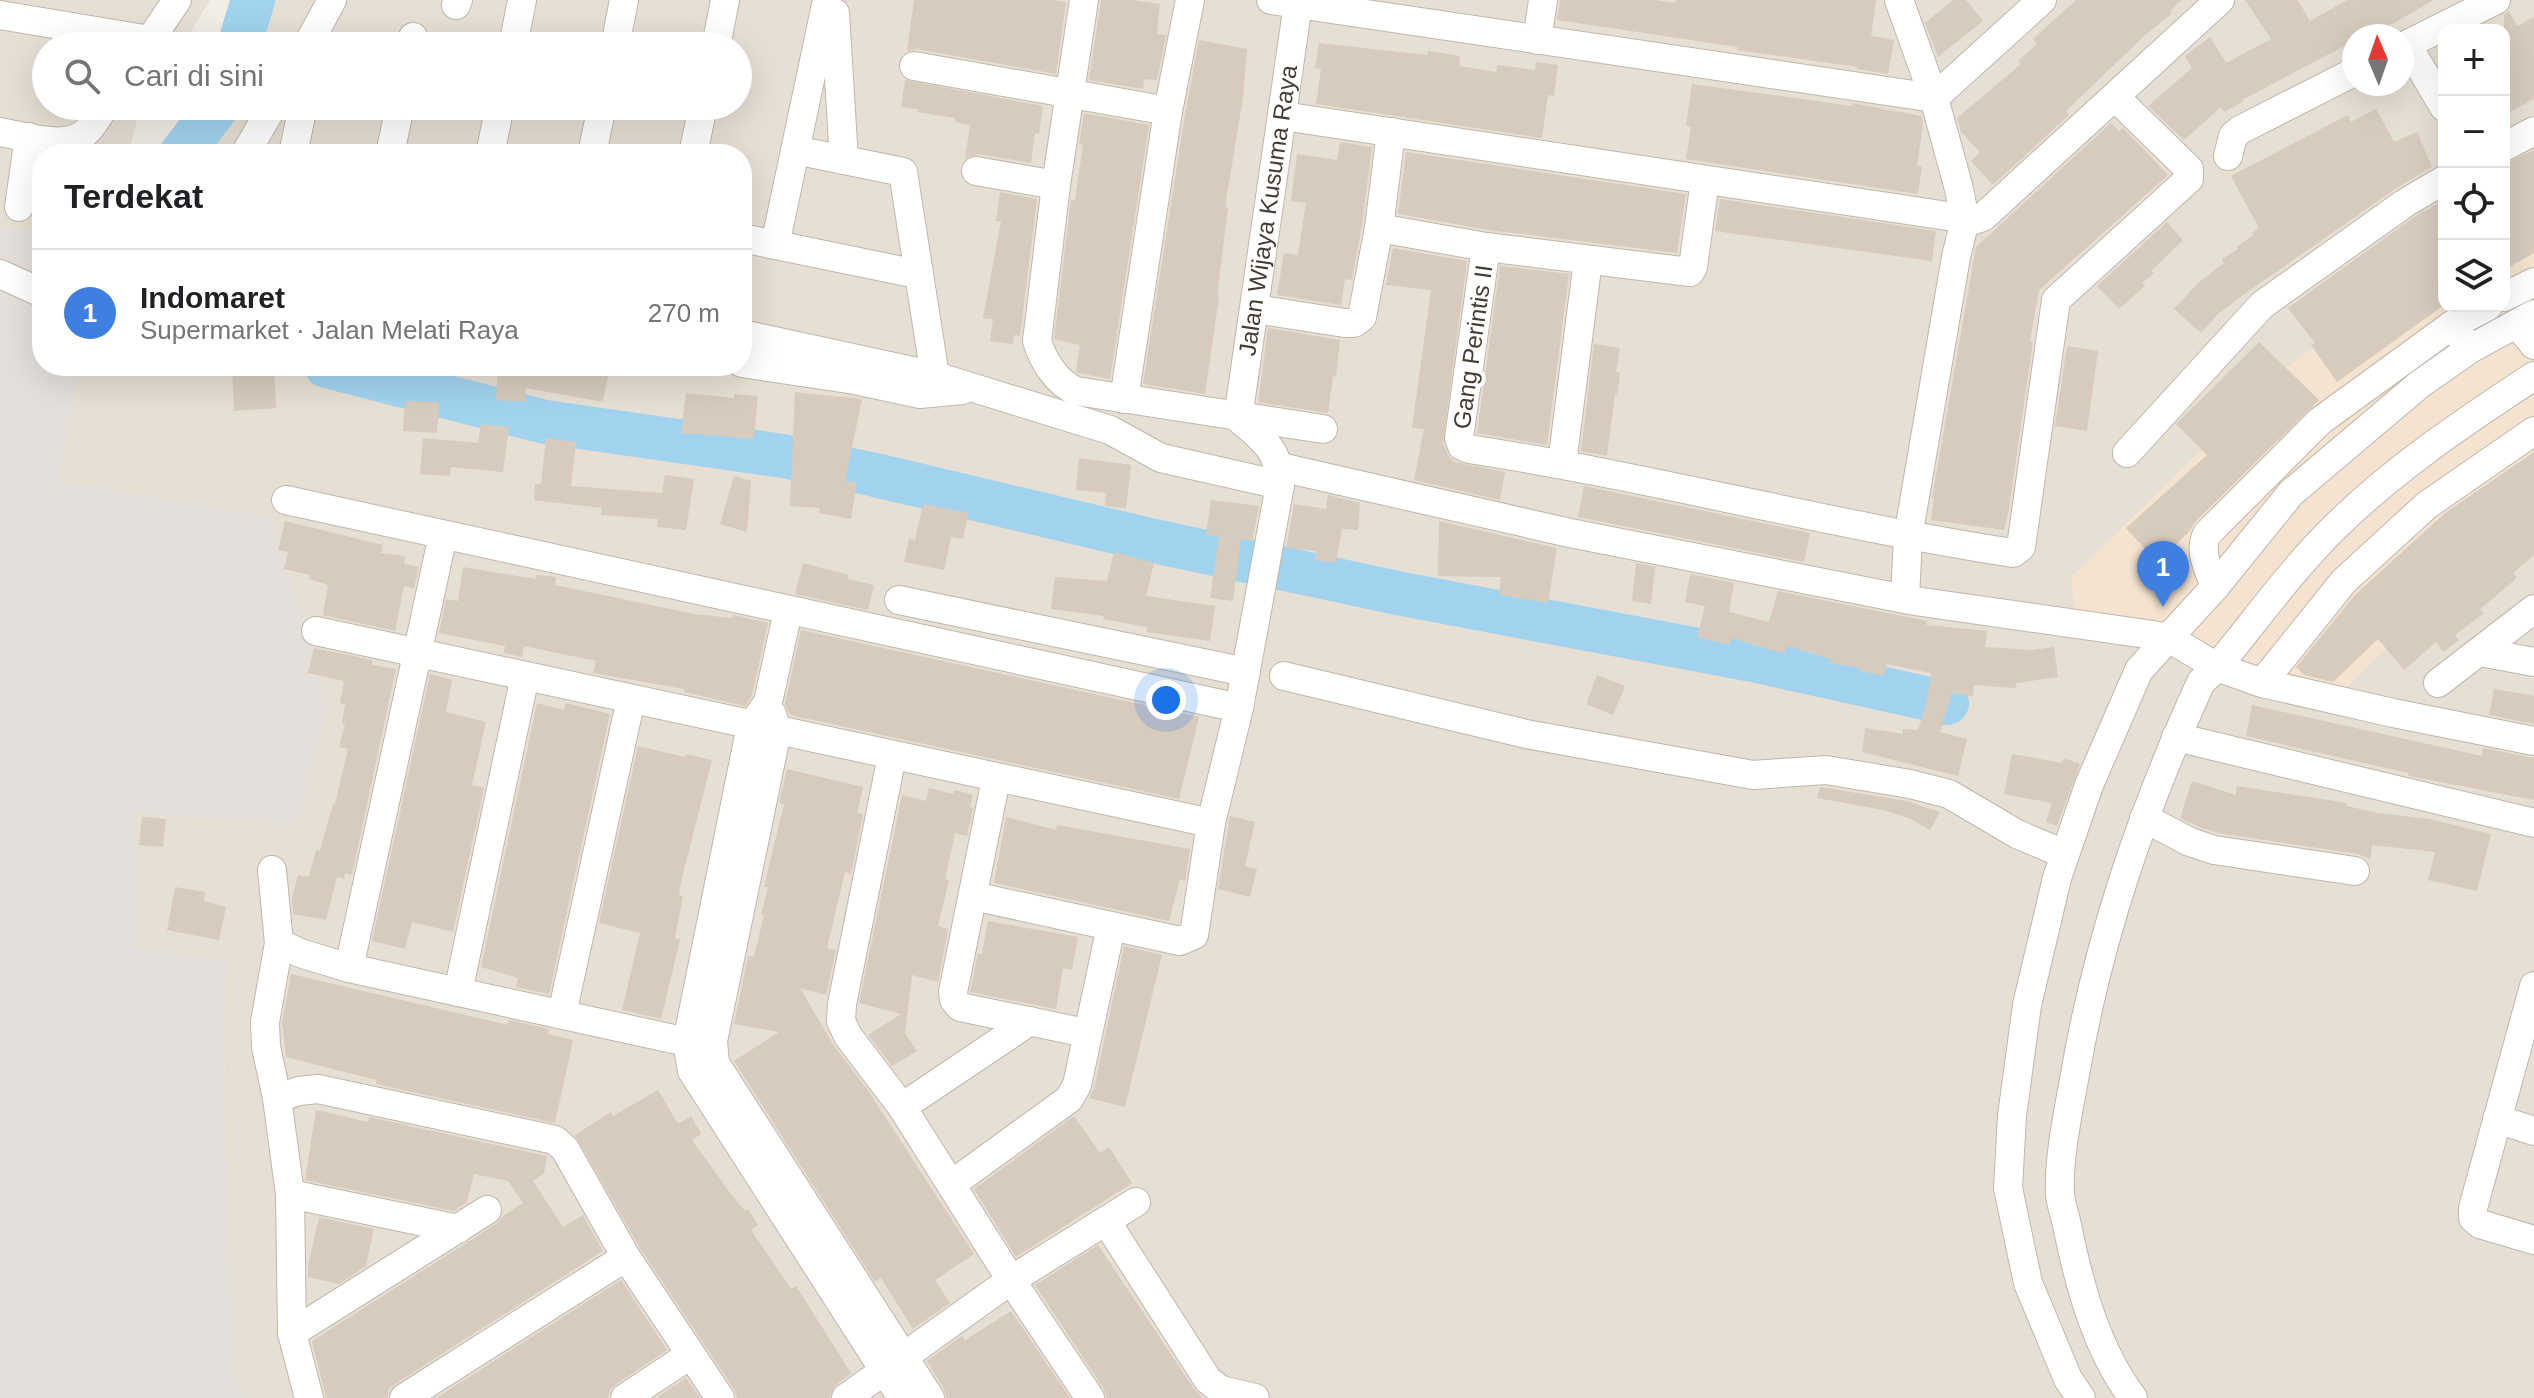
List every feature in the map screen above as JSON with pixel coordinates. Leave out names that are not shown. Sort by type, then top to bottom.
[{"type":"street","points":[[155,32],[177,0]]},
{"type":"street","points":[[315,32],[332,0]]},
{"type":"street","points":[[516,32],[522,0]]},
{"type":"street","points":[[618,32],[624,0]]},
{"type":"street","points":[[719,32],[725,0]]},
{"type":"street","points":[[775,245],[827,0]]},
{"type":"street","points":[[834,0],[844,160]]},
{"type":"street","points":[[1084,0],[1056,185],[1037,341],[1041,354],[1065,386],[1076,391],[1323,429]]},
{"type":"street","points":[[1124,399],[1168,111],[1190,0]]},
{"type":"street","points":[[1537,40],[1543,0]]},
{"type":"street","points":[[1899,0],[1934,98],[1965,220],[1908,537],[1905,598]]},
{"type":"street","points":[[1934,98],[2042,0]]},
{"type":"street","points":[[1283,116],[1965,220],[1983,217],[2116,98],[2174,58],[2220,0]]},
{"type":"street","points":[[2414,41],[2496,0]]},
{"type":"street","points":[[1285,2],[1934,98]]},
{"type":"street","name":"Jalan Wijaya Kusuma Raya","points":[[1238,418],[1283,116],[1285,2]]},
{"type":"street","points":[[0,15],[90,32]]},
{"type":"street","points":[[2414,61],[2438,98]]},
{"type":"street","points":[[914,66],[1168,111]]},
{"type":"street","points":[[2228,156],[2233,136],[2240,130],[2342,78]]},
{"type":"street","points":[[1588,260],[1562,464],[1908,537],[2018,552],[2056,300],[2189,179],[2191,173],[2116,98]]},
{"type":"street","points":[[0,132],[72,140],[85,134],[95,120]]},
{"type":"street","points":[[251,144],[265,120]]},
{"type":"street","points":[[295,144],[300,120]]},
{"type":"street","points":[[392,144],[397,120]]},
{"type":"street","points":[[492,144],[497,120]]},
{"type":"street","points":[[594,144],[599,120]]},
{"type":"street","points":[[695,144],[700,120]]},
{"type":"street","points":[[2510,144],[2534,131]]},
{"type":"street","points":[[1255,309],[1354,323],[1362,317],[1379,228],[1391,132]]},
{"type":"street","points":[[19,207],[29,137]]},
{"type":"street","points":[[795,150],[903,172],[935,376]]},
{"type":"street","points":[[976,171],[1056,185]]},
{"type":"street","points":[[1379,228],[1486,247],[1690,272],[1705,180]]},
{"type":"street","points":[[2127,453],[2262,305],[2405,203],[2438,184]]},
{"type":"street","points":[[752,240],[917,274]]},
{"type":"street","name":"Gang Perintis II","points":[[1486,247],[1459,438],[1462,446],[1469,449],[1562,464]]},
{"type":"street","points":[[0,274],[32,288]]},
{"type":"street","points":[[2510,294],[2534,282]]},
{"type":"street","points":[[2215,587],[2203,542],[2207,534],[2320,421],[2452,325],[2477,312]]},
{"type":"street","points":[[2452,325],[2470,349]]},
{"type":"street","points":[[2081,1398],[2068,1379],[2028,1283],[2008,1188],[2012,1116],[2027,1005],[2064,854],[2126,695],[2139,670],[2215,587],[2291,493],[2420,384],[2470,349],[2528,328]]},
{"type":"street","points":[[752,336],[935,376],[1110,430],[1161,458],[1280,476],[1905,598],[2167,637],[2217,667],[2262,683],[2534,741]]},
{"type":"street","points":[[752,365],[855,380],[920,394],[970,389]]},
{"type":"street","points":[[2133,1398],[2118,1377],[2080,1285],[2060,1194],[2066,1122],[2085,1011],[2118,889],[2144,818],[2201,682],[2334,529],[2388,479],[2471,417],[2534,376]]},
{"type":"street","points":[[2471,417],[2498,455]]},
{"type":"street","points":[[973,896],[1180,941],[1194,935],[1211,823],[1239,708],[1280,476],[1264,440],[1238,418]]},
{"type":"street","points":[[2262,683],[2344,581],[2427,505],[2534,431]]},
{"type":"street","points":[[2273,467],[2291,493]]},
{"type":"street","points":[[286,500],[1239,708]]},
{"type":"street","points":[[349,968],[443,535]]},
{"type":"street","points":[[2312,554],[2344,581]]},
{"type":"street","points":[[899,600],[1246,672]]},
{"type":"street","points":[[2438,683],[2534,609]]},
{"type":"street","points":[[700,1042],[788,611]]},
{"type":"street","points":[[316,631],[1211,823]]},
{"type":"street","points":[[2480,652],[2534,662]]},
{"type":"street","points":[[458,992],[525,676]]},
{"type":"street","points":[[1284,676],[1526,734],[1753,775],[1826,770],[1910,784],[1949,794],[2017,834],[2064,854]]},
{"type":"street","points":[[562,1014],[631,699]]},
{"type":"street","points":[[2176,737],[2534,823]]},
{"type":"street","points":[[892,756],[841,1021],[848,1036],[902,1107],[1090,1398]]},
{"type":"street","points":[[996,779],[953,992],[954,1000],[960,1007],[1086,1033]]},
{"type":"street","points":[[2144,818],[2190,842],[2214,850],[2355,871]]},
{"type":"street","points":[[272,870],[279,943],[265,1022],[266,1047],[277,1098],[290,1194],[292,1333],[309,1398]]},
{"type":"street","points":[[952,1184],[1069,1099],[1077,1085],[1111,927]]},
{"type":"street","points":[[279,943],[349,968],[700,1042],[894,1365],[930,1398]]},
{"type":"street","points":[[2534,986],[2529,1031],[2497,1119],[2473,1208],[2473,1218],[2480,1224],[2534,1240]]},
{"type":"street","points":[[902,1107],[1030,1021]]},
{"type":"street","points":[[277,1098],[318,1089],[555,1140],[565,1149],[626,1257],[720,1398]]},
{"type":"street","points":[[2497,1119],[2534,1131]]},
{"type":"street","points":[[290,1194],[458,1229]]},
{"type":"street","points":[[846,1398],[1011,1280],[1136,1202]]},
{"type":"street","points":[[292,1333],[487,1210]]},
{"type":"street","points":[[1106,1221],[1208,1380],[1221,1390],[1255,1398]]},
{"type":"street","points":[[404,1398],[626,1257]]},
{"type":"street","points":[[625,1398],[690,1355]]},
{"type":"street","points":[[894,1365],[902,1398]]},
{"type":"shaded area","points":[[0,0],[210,0],[191,32],[32,32],[32,120],[137,120],[131,144],[32,144],[32,230],[0,226]]},
{"type":"shaded area","points":[[270,0],[2534,0],[2534,1398],[250,1398],[234,1377],[224,1053],[228,961],[137,948],[136,814],[298,825],[59,480],[79,376],[752,376],[752,144],[187,144],[201,120],[752,120],[752,32],[252,32]]},
{"type":"shaded area","points":[[2534,206],[2534,516],[2464,573],[2339,695],[2076,623],[2071,577],[2288,366],[2438,256],[2438,312],[2510,312],[2510,218]]},
{"type":"shaded area","points":[[0,226],[32,230],[32,376],[79,376],[59,480],[273,517],[329,705],[298,825],[136,814],[137,948],[228,961],[224,1054],[234,1377],[250,1398],[0,1398]]},
{"type":"building","points":[[914,0],[1066,2],[1056,74],[917,49],[907,51]]},
{"type":"building","points":[[1101,0],[1160,4],[1157,34],[1166,35],[1157,80],[1144,79],[1143,89],[1089,80]]},
{"type":"building","points":[[1560,0],[1655,0],[1675,3],[1676,0],[1876,0],[1871,36],[1894,40],[1888,74],[1737,50],[1738,47],[1557,20]]},
{"type":"building","points":[[1953,0],[1966,0],[1983,21],[1938,57],[1925,23]]},
{"type":"building","points":[[2076,0],[2182,0],[2170,11],[2172,13],[2066,111],[2069,115],[1993,185],[1971,161],[1980,152],[1961,132],[1957,118],[2021,64],[2018,61],[2037,44],[2033,39]]},
{"type":"building","points":[[2245,0],[2298,0],[2310,21],[2347,0],[2434,0],[2392,24],[2342,24],[2342,47],[2224,112],[2221,107],[2184,140],[2148,106],[2192,68],[2185,56],[2210,37],[2226,63],[2271,39]]},
{"type":"building","points":[[2509,11],[2517,26],[2534,17],[2534,99],[2510,112],[2510,24],[2504,24],[2504,15]]},
{"type":"building","points":[[1199,40],[1247,49],[1243,98],[1225,207],[1228,208],[1219,297],[1205,394],[1143,384]]},
{"type":"building","points":[[1319,43],[1460,56],[1459,66],[1496,72],[1497,65],[1535,70],[1536,62],[1558,65],[1554,96],[1548,95],[1542,138],[1316,104],[1321,69],[1315,68]]},
{"type":"building","points":[[905,80],[1043,106],[1031,163],[979,154],[965,158],[970,125],[955,122],[955,118],[901,107]]},
{"type":"building","points":[[1692,84],[1852,106],[1852,103],[1921,116],[1923,124],[1917,166],[1922,167],[1918,194],[1686,159],[1691,127],[1686,126]]},
{"type":"building","points":[[2376,109],[2394,142],[2417,132],[2432,167],[2395,189],[2246,293],[2218,314],[2201,333],[2174,309],[2198,283],[2224,263],[2222,259],[2238,249],[2236,247],[2259,228],[2231,176],[2348,115],[2351,122]]},
{"type":"building","points":[[1084,113],[1149,125],[1110,379],[1078,373],[1080,345],[1054,339],[1071,200],[1075,200],[1083,145],[1079,144]]},
{"type":"building","points":[[2111,123],[2119,131],[2123,128],[2168,175],[2039,290],[2004,530],[1931,520],[1932,498],[1976,247]]},
{"type":"building","points":[[1340,142],[1372,147],[1352,280],[1345,279],[1341,305],[1277,295],[1284,253],[1298,255],[1306,203],[1291,201],[1297,154],[1337,160]]},
{"type":"building","points":[[2534,150],[2534,253],[2510,267],[2510,168],[2510,161]]},
{"type":"building","points":[[1406,152],[1686,194],[1677,253],[1489,230],[1398,214]]},
{"type":"building","points":[[1000,192],[1037,199],[1020,336],[1014,335],[1013,344],[990,341],[993,319],[983,318],[1001,221],[996,221]]},
{"type":"building","points":[[1720,199],[1936,231],[1932,261],[1715,231]]},
{"type":"building","points":[[2438,203],[2438,309],[2337,382],[2311,345],[2315,343],[2288,308],[2414,217]]},
{"type":"building","points":[[2167,222],[2183,240],[2151,271],[2154,273],[2142,283],[2145,286],[2119,309],[2097,286]]},
{"type":"building","points":[[1393,248],[1467,261],[1443,443],[1449,457],[1455,462],[1505,472],[1500,500],[1414,480],[1424,429],[1412,428],[1431,290],[1386,285]]},
{"type":"building","points":[[1500,266],[1569,274],[1547,445],[1477,433]]},
{"type":"building","points":[[1268,328],[1340,340],[1328,413],[1258,402]]},
{"type":"building","points":[[2259,342],[2319,400],[2157,562],[2126,528],[2207,455],[2176,424]]},
{"type":"building","points":[[1594,344],[1620,348],[1616,372],[1620,373],[1607,456],[1581,451]]},
{"type":"building","points":[[2067,346],[2098,351],[2087,431],[2055,426]]},
{"type":"building","points":[[232,376],[274,376],[276,408],[234,411]]},
{"type":"building","points":[[497,376],[608,376],[603,402],[526,388],[525,402],[496,400]]},
{"type":"building","points":[[795,392],[862,399],[845,481],[857,483],[851,519],[819,513],[820,508],[790,506]]},
{"type":"building","points":[[686,393],[734,398],[734,394],[758,396],[754,439],[681,433]]},
{"type":"building","points":[[405,401],[439,402],[437,433],[403,431]]},
{"type":"building","points":[[481,424],[509,427],[503,472],[451,467],[450,476],[420,474],[423,438],[478,443]]},
{"type":"building","points":[[546,438],[576,442],[571,486],[662,493],[665,475],[694,479],[686,530],[657,527],[658,519],[601,515],[602,508],[534,500],[535,484],[541,484]]},
{"type":"building","points":[[2534,452],[2534,555],[2513,573],[2517,578],[2480,609],[2484,613],[2455,635],[2459,640],[2443,652],[2436,642],[2404,670],[2378,639],[2333,682],[2304,675],[2296,667],[2355,595],[2445,513]]},
{"type":"building","points":[[1079,458],[1131,465],[1126,508],[1105,506],[1106,493],[1076,490]]},
{"type":"building","points":[[734,476],[751,481],[747,532],[720,524]]},
{"type":"building","points":[[1584,486],[1810,533],[1804,562],[1578,517]]},
{"type":"building","points":[[1328,495],[1360,503],[1358,530],[1342,529],[1336,563],[1315,560],[1316,551],[1286,548],[1294,504],[1326,509]]},
{"type":"building","points":[[1211,500],[1259,506],[1252,541],[1241,539],[1233,601],[1210,598],[1219,536],[1206,535]]},
{"type":"building","points":[[923,504],[968,513],[963,539],[951,537],[944,570],[904,562],[909,539],[915,540]]},
{"type":"building","points":[[285,521],[383,545],[381,553],[405,556],[404,564],[419,567],[414,588],[404,586],[395,631],[323,615],[328,585],[309,579],[310,575],[284,569],[288,552],[278,550]]},
{"type":"building","points":[[1439,521],[1557,548],[1548,603],[1499,595],[1501,577],[1438,576]]},
{"type":"building","points":[[1114,552],[1154,563],[1146,596],[1215,606],[1210,641],[1147,632],[1147,627],[1103,619],[1104,616],[1051,609],[1055,577],[1107,581]]},
{"type":"building","points":[[803,563],[874,585],[868,610],[795,594]]},
{"type":"building","points":[[1636,563],[1655,567],[1651,604],[1632,601]]},
{"type":"building","points":[[463,567],[536,579],[536,575],[556,577],[555,585],[694,614],[732,618],[733,615],[768,623],[752,695],[745,706],[684,692],[684,689],[593,673],[596,661],[524,646],[522,657],[504,653],[505,646],[439,633],[446,599],[458,601]]},
{"type":"building","points":[[1690,574],[1734,583],[1729,612],[1769,622],[1778,591],[1927,621],[1926,625],[1987,631],[1985,647],[2032,650],[2054,647],[2058,677],[2016,683],[2016,688],[1974,685],[1973,696],[1952,693],[1940,732],[1967,739],[1958,776],[1862,752],[1865,728],[1903,734],[1903,729],[1918,730],[1931,673],[1887,664],[1884,676],[1830,663],[1831,659],[1787,646],[1784,654],[1731,638],[1729,645],[1697,637],[1705,606],[1685,602]]},
{"type":"building","points":[[801,630],[1199,717],[1179,799],[790,715],[785,704]]},
{"type":"building","points":[[314,648],[372,660],[372,665],[396,669],[352,875],[345,873],[344,879],[337,877],[326,920],[293,914],[292,899],[298,875],[309,877],[316,850],[320,851],[348,749],[339,747],[345,724],[342,724],[345,704],[340,703],[344,681],[308,673]]},
{"type":"building","points":[[430,674],[452,680],[446,712],[486,722],[472,785],[484,788],[453,932],[412,922],[405,949],[372,941]]},
{"type":"building","points":[[1597,675],[1625,686],[1613,715],[1586,704]]},
{"type":"building","points":[[2494,689],[2534,696],[2534,724],[2489,715]]},
{"type":"building","points":[[537,703],[564,710],[566,703],[610,714],[549,994],[516,987],[518,978],[481,967]]},
{"type":"building","points":[[2252,705],[2482,756],[2483,748],[2534,758],[2534,800],[2409,776],[2408,773],[2246,736]]},
{"type":"building","points":[[638,746],[712,760],[681,882],[679,895],[683,896],[675,938],[680,940],[661,1019],[622,1010],[640,933],[599,923]]},
{"type":"building","points":[[2012,754],[2062,763],[2064,758],[2080,764],[2057,826],[2046,822],[2052,803],[2004,794]]},
{"type":"building","points":[[787,769],[863,787],[857,813],[863,814],[851,874],[845,872],[827,948],[836,950],[826,995],[800,988],[834,1046],[867,1089],[974,1254],[935,1280],[950,1303],[913,1329],[881,1278],[875,1282],[734,1061],[779,1032],[734,1024],[748,956],[754,957],[764,915],[761,915],[768,887],[764,887],[784,804],[779,803]]},
{"type":"building","points":[[2192,781],[2236,795],[2237,786],[2347,803],[2347,806],[2378,813],[2430,819],[2491,834],[2477,891],[2428,880],[2435,852],[2372,845],[2370,859],[2358,854],[2218,833],[2197,826],[2180,818]]},
{"type":"building","points":[[1820,787],[1906,801],[1940,812],[1930,830],[1909,818],[1883,810],[1817,798]]},
{"type":"building","points":[[929,788],[973,795],[970,807],[973,808],[967,836],[955,833],[945,879],[949,880],[938,926],[948,929],[938,982],[912,975],[905,1033],[917,1051],[892,1066],[868,1035],[901,1014],[859,1003],[902,795],[926,801]]},
{"type":"building","points":[[1230,816],[1255,822],[1245,866],[1257,869],[1250,897],[1218,889]]},
{"type":"building","points":[[142,817],[166,819],[163,847],[139,845]]},
{"type":"building","points":[[1006,817],[1056,830],[1057,825],[1190,849],[1185,881],[1180,879],[1169,921],[994,883]]},
{"type":"building","points":[[175,887],[205,892],[204,901],[226,907],[219,940],[167,930]]},
{"type":"building","points":[[988,921],[1078,937],[1072,970],[1063,968],[1056,1009],[970,992]]},
{"type":"building","points":[[1124,946],[1162,955],[1125,1107],[1089,1098],[1094,1089]]},
{"type":"building","points":[[291,974],[508,1025],[509,1020],[549,1029],[548,1034],[573,1040],[555,1123],[376,1084],[376,1080],[286,1057],[282,1023]]},
{"type":"building","points":[[658,1090],[678,1124],[691,1116],[701,1134],[692,1140],[731,1194],[745,1211],[748,1209],[758,1225],[751,1230],[791,1289],[796,1286],[851,1373],[836,1385],[829,1398],[737,1398],[640,1248],[575,1135],[611,1112],[613,1116]]},
{"type":"building","points":[[316,1110],[368,1122],[369,1117],[547,1156],[544,1173],[533,1181],[563,1227],[583,1215],[603,1251],[395,1384],[389,1389],[387,1398],[326,1398],[312,1341],[496,1224],[523,1203],[508,1181],[474,1174],[467,1202],[454,1211],[305,1180]]},
{"type":"building","points":[[1074,1116],[1100,1153],[1109,1147],[1132,1183],[1016,1257],[974,1189]]},
{"type":"building","points":[[319,1217],[374,1229],[366,1266],[339,1284],[308,1277]]},
{"type":"building","points":[[1098,1245],[1203,1398],[1107,1398],[1035,1285]]},
{"type":"building","points":[[621,1280],[667,1350],[616,1384],[608,1398],[436,1398]]},
{"type":"building","points":[[1011,1311],[1070,1398],[947,1398],[927,1361],[962,1336],[965,1340]]},
{"type":"building","points":[[686,1378],[700,1398],[656,1398]]},
{"type":"waterway","points":[[243,32],[253,0]]},
{"type":"waterway","points":[[189,144],[207,120]]},
{"type":"waterway","points":[[365,376],[545,422],[783,456],[1402,594],[1757,661],[1947,703]]},
{"type":"place","name":"Indomaret","points":[[2163,607]]}]
